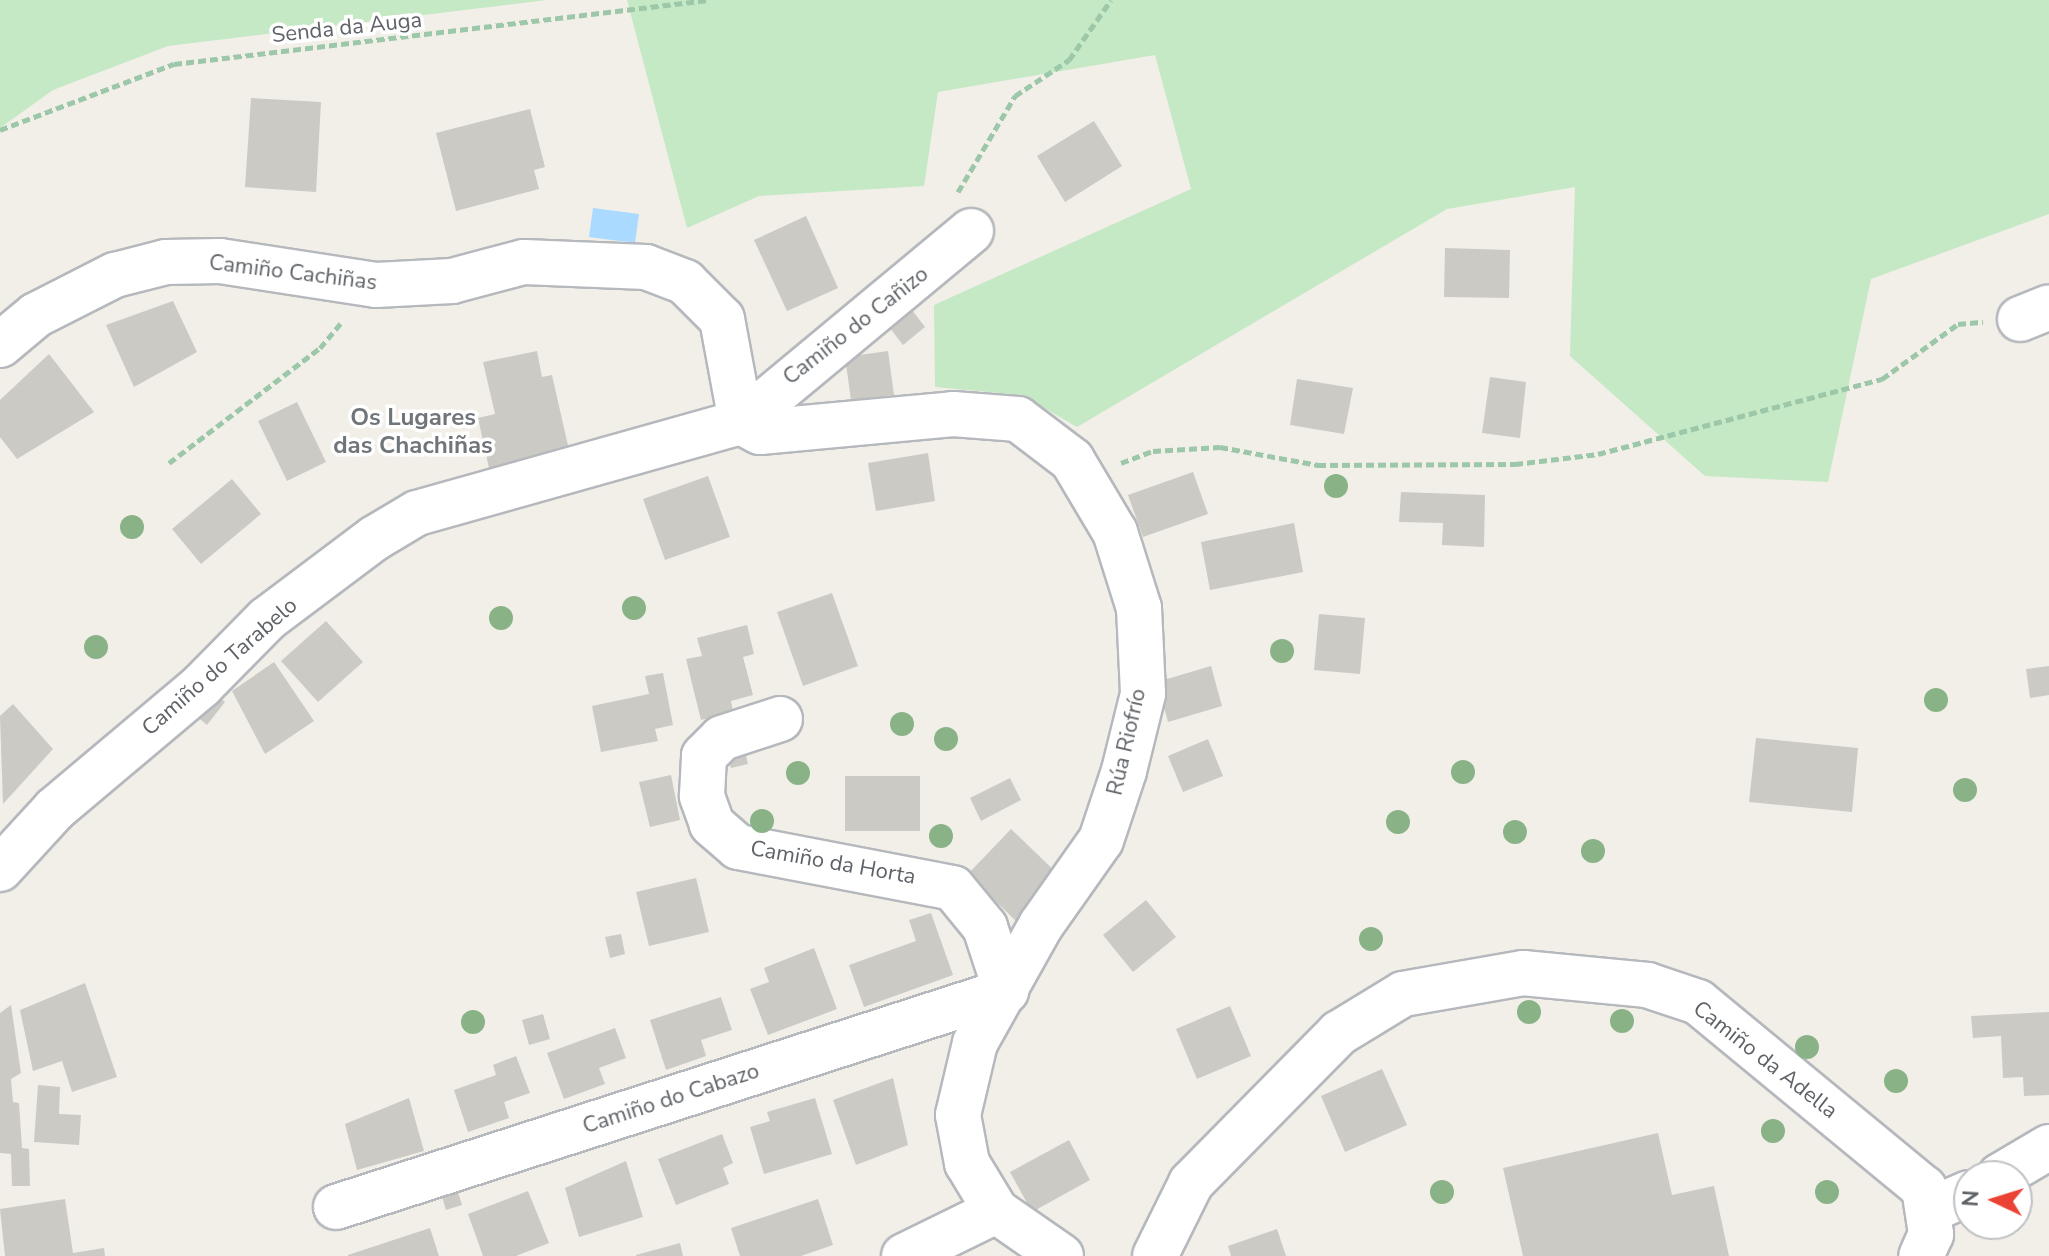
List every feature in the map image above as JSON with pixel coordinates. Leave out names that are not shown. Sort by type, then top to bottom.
[{"type":"street","name":"Camiño do Cañizo","points":[[741,422],[963,214]]},
{"type":"street","name":"Camiño Cachiñas","points":[[0,345],[36,315],[115,275],[166,262],[220,261],[376,285],[452,281],[524,262],[646,267],[672,277],[722,319],[741,422]]},
{"type":"street","name":"Rúa Riofrío","points":[[741,422],[760,432],[953,414],[1018,419],[1072,460],[1115,532],[1139,608],[1143,694],[1101,840],[975,1043],[958,1115],[967,1163],[996,1211],[1061,1256]]},
{"type":"street","name":"Camiño do Tarabelo","points":[[0,869],[55,809],[201,686],[267,619],[375,538],[446,504],[741,422]]},
{"type":"street","name":"Camiño da Horta","points":[[780,719],[722,738],[704,756],[702,796],[712,824],[738,847],[953,888],[985,927],[1006,991]]},
{"type":"street","name":"Camiño da Adella","points":[[1155,1256],[1191,1183],[1339,1033],[1403,994],[1523,973],[1647,985],[1698,1002],[1924,1188],[1928,1211]]},
{"type":"street","name":"Camiño do Cabazo","points":[[336,1207],[1006,991]]},
{"type":"street","points":[[2027,1160],[2049,1147]]},
{"type":"street","points":[[1921,1256],[1931,1234],[1928,1211],[1953,1200]]},
{"type":"street","points":[[904,1256],[996,1211]]},
{"type":"path","name":"Senda da Auga","points":[[0,130],[174,64],[708,0]]},
{"type":"path","points":[[963,214],[1015,96],[1069,60],[1111,0]]},
{"type":"path","points":[[169,463],[320,348],[376,285]]},
{"type":"path","points":[[1083,478],[1153,451],[1220,447],[1318,465],[1515,464],[1598,454],[1882,379],[1958,324],[2034,313]]},
{"type":"green space","points":[[0,0],[547,0],[168,46],[53,90],[0,128]]},
{"type":"green space","points":[[627,0],[2049,0],[2049,214],[1871,279],[1828,482],[1705,476],[1570,356],[1575,187],[1447,209],[1077,427],[1022,395],[935,387],[934,305],[1191,189],[1155,55],[938,92],[924,186],[759,196],[687,228]]},
{"type":"water","points":[[593,208],[639,214],[635,243],[589,237]]},
{"type":"building","points":[[251,98],[321,102],[316,192],[245,187]]},
{"type":"building","points":[[530,109],[545,167],[534,170],[539,189],[456,211],[436,133]]},
{"type":"building","points":[[1094,121],[1122,166],[1065,202],[1037,156]]},
{"type":"building","points":[[806,216],[838,288],[787,311],[754,240]]},
{"type":"building","points":[[1445,248],[1510,250],[1509,298],[1444,297]]},
{"type":"building","points":[[173,301],[197,352],[134,387],[106,325]]},
{"type":"building","points":[[909,306],[925,327],[903,345],[886,323]]},
{"type":"building","points":[[537,351],[542,377],[552,375],[569,450],[489,468],[478,418],[495,414],[483,362]]},
{"type":"building","points":[[888,351],[894,395],[851,400],[845,357]]},
{"type":"building","points":[[49,354],[94,412],[17,459],[0,437],[0,400]]},
{"type":"building","points":[[1490,377],[1526,382],[1520,438],[1482,433]]},
{"type":"building","points":[[1297,379],[1353,388],[1344,434],[1290,425]]},
{"type":"building","points":[[297,402],[326,462],[287,481],[258,421]]},
{"type":"building","points":[[928,453],[935,501],[876,511],[868,463]]},
{"type":"building","points":[[1193,472],[1208,514],[1143,537],[1128,495]]},
{"type":"building","points":[[708,476],[730,537],[665,560],[643,499]]},
{"type":"building","points":[[232,479],[261,514],[201,564],[172,529]]},
{"type":"building","points":[[1401,492],[1485,495],[1484,547],[1442,545],[1443,523],[1399,522]]},
{"type":"building","points":[[1294,523],[1303,572],[1210,590],[1201,542]]},
{"type":"building","points":[[832,593],[858,666],[803,686],[777,612]]},
{"type":"building","points":[[1319,614],[1365,618],[1360,674],[1314,670]]},
{"type":"building","points":[[326,621],[363,662],[318,702],[281,661]]},
{"type":"building","points":[[747,625],[754,654],[743,657],[753,695],[731,701],[733,712],[701,720],[686,659],[702,656],[697,638]]},
{"type":"building","points":[[274,662],[314,721],[265,754],[232,691]]},
{"type":"building","points":[[1211,666],[1222,706],[1168,722],[1157,682]]},
{"type":"building","points":[[2049,666],[2049,695],[2030,698],[2026,669]]},
{"type":"building","points":[[663,673],[673,725],[655,729],[658,741],[601,752],[592,706],[649,694],[645,676]]},
{"type":"building","points":[[212,691],[225,702],[207,725],[194,714]]},
{"type":"building","points":[[13,704],[53,749],[3,804],[0,716]]},
{"type":"building","points":[[1756,738],[1858,748],[1852,812],[1749,802]]},
{"type":"building","points":[[1208,739],[1223,776],[1183,792],[1168,756]]},
{"type":"building","points":[[745,751],[748,764],[731,768],[727,755]]},
{"type":"building","points":[[671,775],[680,820],[650,827],[639,782]]},
{"type":"building","points":[[845,776],[920,776],[920,831],[845,831]]},
{"type":"building","points":[[1010,778],[1021,800],[981,821],[970,798]]},
{"type":"building","points":[[1011,829],[1062,878],[1018,923],[968,874]]},
{"type":"building","points":[[696,878],[709,932],[649,946],[636,892]]},
{"type":"building","points":[[1146,900],[1176,937],[1133,972],[1103,935]]},
{"type":"building","points":[[931,913],[953,975],[864,1007],[849,965],[916,941],[909,920]]},
{"type":"building","points":[[621,934],[625,954],[610,958],[605,937]]},
{"type":"building","points":[[814,948],[837,1009],[768,1035],[750,989],[769,982],[764,968]]},
{"type":"building","points":[[85,983],[117,1077],[72,1092],[62,1061],[33,1071],[20,1010]]},
{"type":"building","points":[[721,997],[732,1030],[701,1040],[706,1056],[666,1070],[650,1020]]},
{"type":"building","points":[[11,1005],[21,1073],[11,1079],[13,1102],[19,1103],[22,1148],[29,1149],[30,1186],[12,1186],[11,1154],[0,1153],[0,1013]]},
{"type":"building","points":[[1230,1006],[1251,1056],[1197,1079],[1176,1029]]},
{"type":"building","points":[[2049,1012],[2049,1095],[2024,1096],[2023,1077],[2003,1078],[2001,1036],[1973,1038],[1971,1016]]},
{"type":"building","points":[[543,1014],[550,1039],[529,1045],[522,1020]]},
{"type":"building","points":[[615,1028],[626,1058],[599,1068],[605,1084],[564,1099],[547,1053]]},
{"type":"building","points":[[516,1056],[530,1093],[504,1102],[509,1118],[468,1132],[454,1090],[496,1075],[493,1065]]},
{"type":"building","points":[[1382,1069],[1407,1125],[1345,1152],[1321,1096]]},
{"type":"building","points":[[893,1078],[908,1145],[856,1165],[833,1100]]},
{"type":"building","points":[[38,1085],[60,1087],[59,1114],[81,1115],[79,1145],[34,1142]]},
{"type":"building","points":[[409,1098],[424,1151],[357,1170],[345,1124]]},
{"type":"building","points":[[815,1098],[832,1154],[764,1174],[750,1127],[770,1121],[767,1112]]},
{"type":"building","points":[[1658,1133],[1672,1195],[1714,1186],[1729,1256],[1523,1256],[1503,1168]]},
{"type":"building","points":[[722,1134],[733,1163],[723,1168],[729,1184],[676,1205],[658,1159]]},
{"type":"building","points":[[1069,1140],[1090,1180],[1032,1212],[1010,1172]]},
{"type":"building","points":[[626,1161],[643,1217],[579,1237],[565,1188]]},
{"type":"building","points":[[456,1186],[462,1205],[446,1210],[440,1190]]},
{"type":"building","points":[[528,1191],[549,1243],[516,1256],[483,1256],[468,1214]]},
{"type":"building","points":[[65,1199],[73,1253],[104,1248],[105,1256],[5,1256],[0,1209]]},
{"type":"building","points":[[818,1199],[833,1245],[801,1256],[740,1256],[731,1228]]},
{"type":"building","points":[[430,1228],[439,1256],[348,1256],[348,1255]]},
{"type":"building","points":[[1277,1229],[1286,1256],[1231,1256],[1228,1246]]},
{"type":"building","points":[[680,1243],[683,1256],[636,1256],[636,1255]]},
{"type":"district","name":"Os Lugares das Chachiñas","points":[[413,432]]}]
